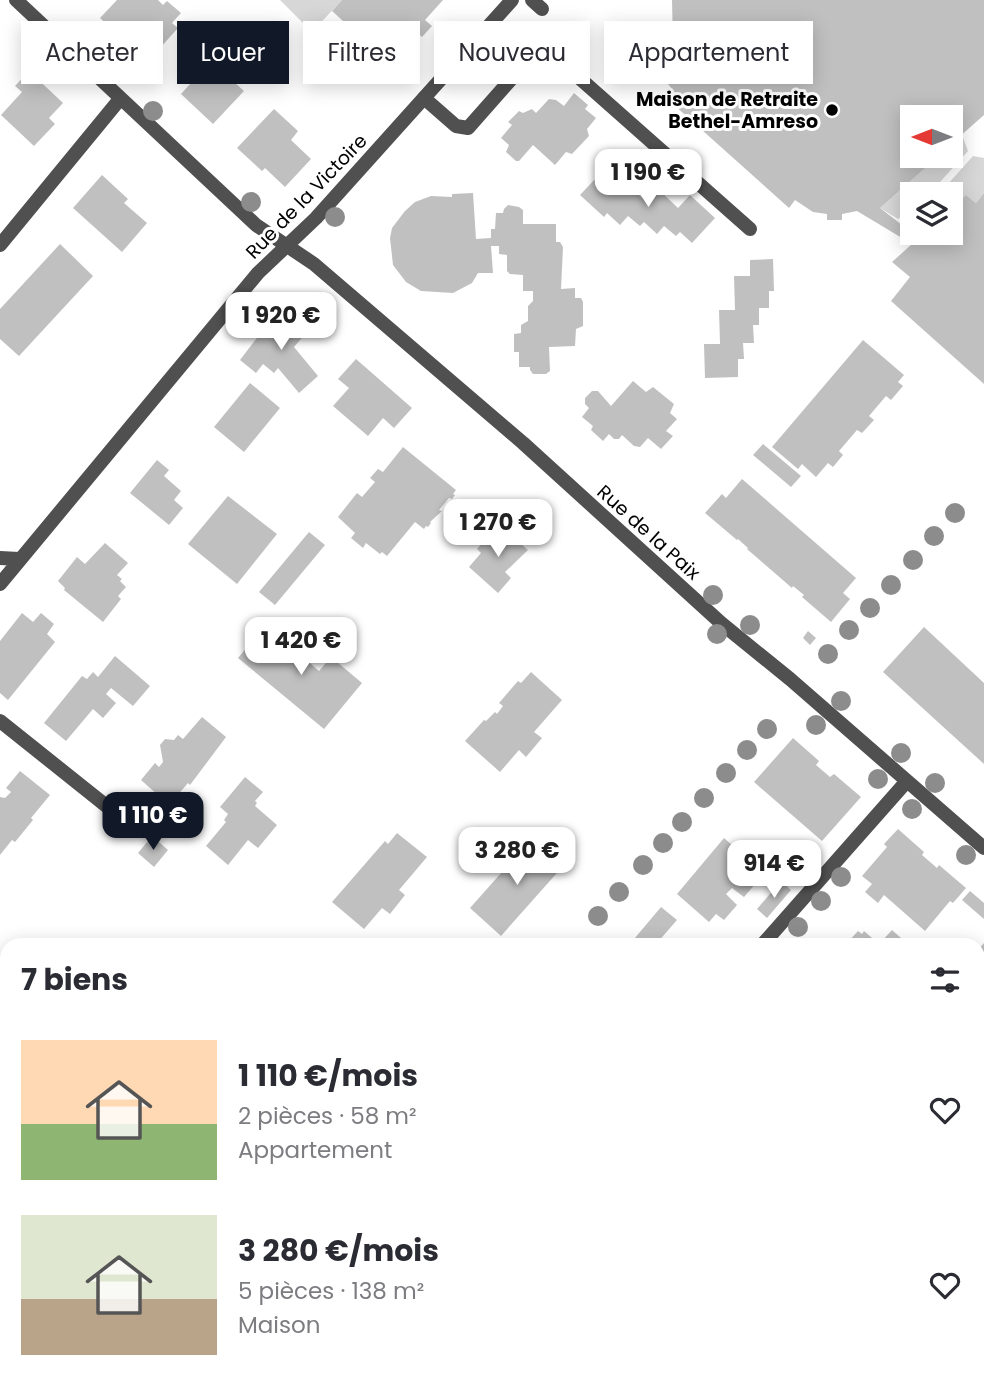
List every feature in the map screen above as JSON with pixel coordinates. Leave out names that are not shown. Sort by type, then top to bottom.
[{"type":"street","name":"Rue de la Paix","points":[[16,0],[256,225],[314,264],[523,443],[721,623],[790,679],[984,848]]},
{"type":"street","name":"Rue de la Victoire","points":[[0,584],[258,274],[316,218],[512,0]]},
{"type":"street","points":[[424,98],[456,126],[468,128],[537,50],[550,52],[750,229]]},
{"type":"street","points":[[0,245],[120,99]]},
{"type":"street","points":[[0,558],[19,559]]},
{"type":"street","points":[[0,721],[129,824]]},
{"type":"street","points":[[768,938],[907,781]]},
{"type":"shaded area","points":[[280,0],[342,0],[322,21],[303,23]]},
{"type":"shaded area","points":[[963,138],[968,151],[963,157]]},
{"type":"shaded area","points":[[973,156],[984,158],[984,193],[976,203],[966,195],[963,198],[963,182],[950,182]]},
{"type":"shaded area","points":[[925,168],[953,168],[940,182],[910,182]]},
{"type":"shaded area","points":[[900,190],[900,217],[898,219],[880,208]]},
{"type":"building","points":[[117,0],[158,0],[163,5],[167,1],[181,13],[172,23],[177,29],[163,45],[163,21],[103,21],[100,18]]},
{"type":"building","points":[[342,0],[443,0],[425,20],[432,26],[422,37],[420,21],[343,21],[332,11]]},
{"type":"building","name":"Maison de Retraite Bethel-Amreso","points":[[672,0],[984,0],[984,115],[963,134],[963,105],[900,105],[900,168],[925,168],[910,182],[900,182],[900,190],[880,208],[900,223],[900,237],[857,211],[842,214],[842,220],[827,220],[827,214],[813,212],[795,200],[789,208],[674,105],[680,99],[668,84],[813,84],[813,21],[672,21]]},
{"type":"building","points":[[21,80],[21,84],[43,84],[63,103],[49,118],[55,124],[34,146],[1,115],[22,92],[15,86]]},
{"type":"building","points":[[190,84],[236,84],[244,91],[213,124],[181,94]]},
{"type":"building","points":[[574,93],[588,105],[585,109],[596,118],[587,129],[589,136],[572,154],[566,152],[555,165],[533,145],[519,161],[506,152],[509,145],[501,138],[512,125],[508,122],[519,111],[523,113],[532,109],[536,113],[549,99],[564,106]]},
{"type":"building","points":[[274,109],[298,131],[291,140],[311,159],[285,187],[265,168],[262,171],[237,148]]},
{"type":"building","points":[[102,175],[128,199],[124,203],[147,223],[122,252],[73,208]]},
{"type":"building","points":[[619,176],[642,198],[654,185],[678,208],[690,195],[715,218],[692,243],[680,232],[676,236],[664,226],[657,234],[644,222],[640,226],[628,216],[620,225],[607,213],[604,217],[580,195],[596,178],[608,189]]},
{"type":"building","points":[[473,193],[476,239],[491,238],[491,229],[495,229],[496,213],[503,213],[508,205],[523,210],[523,224],[556,224],[556,242],[560,242],[563,247],[561,289],[575,288],[575,298],[581,298],[583,326],[576,329],[575,346],[549,347],[550,371],[546,374],[533,374],[530,367],[519,367],[519,352],[514,352],[514,334],[521,333],[521,325],[528,321],[528,306],[533,301],[533,291],[523,291],[523,275],[510,274],[507,271],[507,255],[499,254],[499,246],[491,246],[493,273],[478,273],[472,283],[453,293],[421,291],[406,282],[393,265],[390,238],[392,228],[415,202],[431,196],[452,197],[452,194]]},
{"type":"building","name":"Maison de Retraite Bethel-Amreso","points":[[984,193],[984,384],[891,301],[910,277],[892,262],[911,245],[963,245],[963,198],[966,195],[976,203]]},
{"type":"building","points":[[60,244],[93,276],[19,356],[0,339],[0,309]]},
{"type":"building","points":[[773,259],[774,291],[769,291],[769,308],[759,308],[759,325],[753,325],[754,343],[743,343],[744,359],[738,359],[738,377],[705,378],[704,344],[720,344],[719,310],[735,310],[734,276],[750,276],[750,260]]},
{"type":"building","points":[[279,309],[307,332],[294,347],[318,376],[299,393],[278,368],[274,373],[263,364],[256,373],[240,360]]},
{"type":"building","points":[[863,340],[904,375],[898,382],[903,386],[891,400],[886,396],[869,416],[874,420],[862,433],[857,430],[839,451],[843,455],[833,467],[828,463],[816,477],[802,464],[798,469],[772,447]]},
{"type":"building","points":[[356,359],[412,408],[394,428],[383,418],[368,436],[333,406],[349,388],[338,379]]},
{"type":"building","points":[[633,381],[646,392],[653,387],[674,404],[670,413],[677,419],[666,431],[673,436],[661,449],[648,438],[640,447],[634,446],[622,435],[619,439],[614,439],[609,434],[603,441],[591,430],[593,426],[582,417],[589,408],[585,404],[585,398],[592,391],[598,391],[611,406]]},
{"type":"building","points":[[250,383],[280,408],[244,452],[214,427]]},
{"type":"building","points":[[763,444],[801,476],[791,487],[753,455]]},
{"type":"building","points":[[403,447],[456,490],[452,499],[449,498],[428,527],[424,529],[415,522],[387,556],[366,543],[363,548],[351,538],[355,533],[338,517],[357,493],[362,497],[375,482],[370,478],[378,469],[383,472]]},
{"type":"building","points":[[157,460],[169,470],[164,476],[181,491],[174,500],[183,508],[169,525],[130,493]]},
{"type":"building","points":[[742,479],[856,578],[843,593],[850,599],[831,622],[802,597],[804,595],[793,586],[792,588],[705,513],[722,494],[726,498]]},
{"type":"building","points":[[228,496],[277,534],[237,584],[188,544]]},
{"type":"building","points":[[503,528],[528,550],[505,572],[511,578],[498,593],[469,567],[481,553],[477,549],[488,536],[492,540]]},
{"type":"building","points":[[309,532],[325,545],[275,605],[259,592]]},
{"type":"building","points":[[105,543],[128,563],[117,575],[126,587],[118,596],[121,599],[103,622],[64,590],[58,581],[77,557],[85,564]]},
{"type":"building","points":[[22,613],[33,622],[41,613],[54,624],[47,634],[55,642],[8,700],[0,693],[0,641]]},
{"type":"building","points":[[266,625],[319,671],[331,657],[362,683],[324,729],[238,658]]},
{"type":"building","points":[[924,627],[984,683],[984,764],[883,672]]},
{"type":"building","points":[[808,631],[816,638],[810,645],[803,638]]},
{"type":"building","points":[[115,656],[150,686],[133,706],[111,688],[106,694],[116,703],[103,718],[93,709],[66,741],[44,723],[82,676],[87,679],[93,672],[98,677]]},
{"type":"building","points":[[531,672],[562,700],[534,732],[542,738],[526,757],[519,750],[500,772],[465,741],[484,720],[495,712],[497,714],[503,706],[499,703],[518,681],[521,683]]},
{"type":"building","points":[[202,717],[226,737],[190,785],[188,783],[169,805],[141,780],[155,763],[159,767],[163,762],[160,745],[165,739],[174,740],[178,735],[183,739]]},
{"type":"building","points":[[793,738],[819,761],[816,765],[830,777],[834,774],[861,797],[822,841],[754,782]]},
{"type":"building","points":[[20,771],[50,795],[15,842],[12,840],[0,855],[0,797],[5,798],[11,792],[6,788]]},
{"type":"building","points":[[245,777],[263,792],[255,801],[255,806],[277,825],[258,848],[248,840],[228,865],[206,846],[226,822],[224,820],[228,814],[220,807]]},
{"type":"building","points":[[898,829],[924,852],[922,855],[937,868],[939,865],[966,888],[953,903],[950,901],[925,931],[884,895],[878,903],[865,892],[872,884],[862,876],[887,847],[884,844]]},
{"type":"building","points":[[397,833],[427,857],[399,890],[405,895],[390,914],[382,908],[364,929],[332,902],[385,841],[388,844]]},
{"type":"building","points":[[152,836],[168,850],[154,867],[138,853]]},
{"type":"building","points":[[533,837],[564,865],[501,936],[470,908]]},
{"type":"building","points":[[724,838],[757,867],[750,875],[757,882],[744,897],[732,888],[726,894],[737,905],[724,920],[716,914],[709,922],[677,894]]},
{"type":"building","points":[[781,881],[791,890],[767,918],[757,909]]},
{"type":"building","points":[[970,891],[984,903],[984,919],[962,900]]},
{"type":"building","points":[[661,907],[677,920],[661,938],[635,938]]},
{"type":"building","points":[[892,930],[901,938],[885,938]]},
{"type":"building","points":[[858,931],[862,934],[864,931],[872,938],[852,938]]},
{"type":"place","name":"Maison de Retraite Bethel-Amreso","points":[[832,110]]}]
